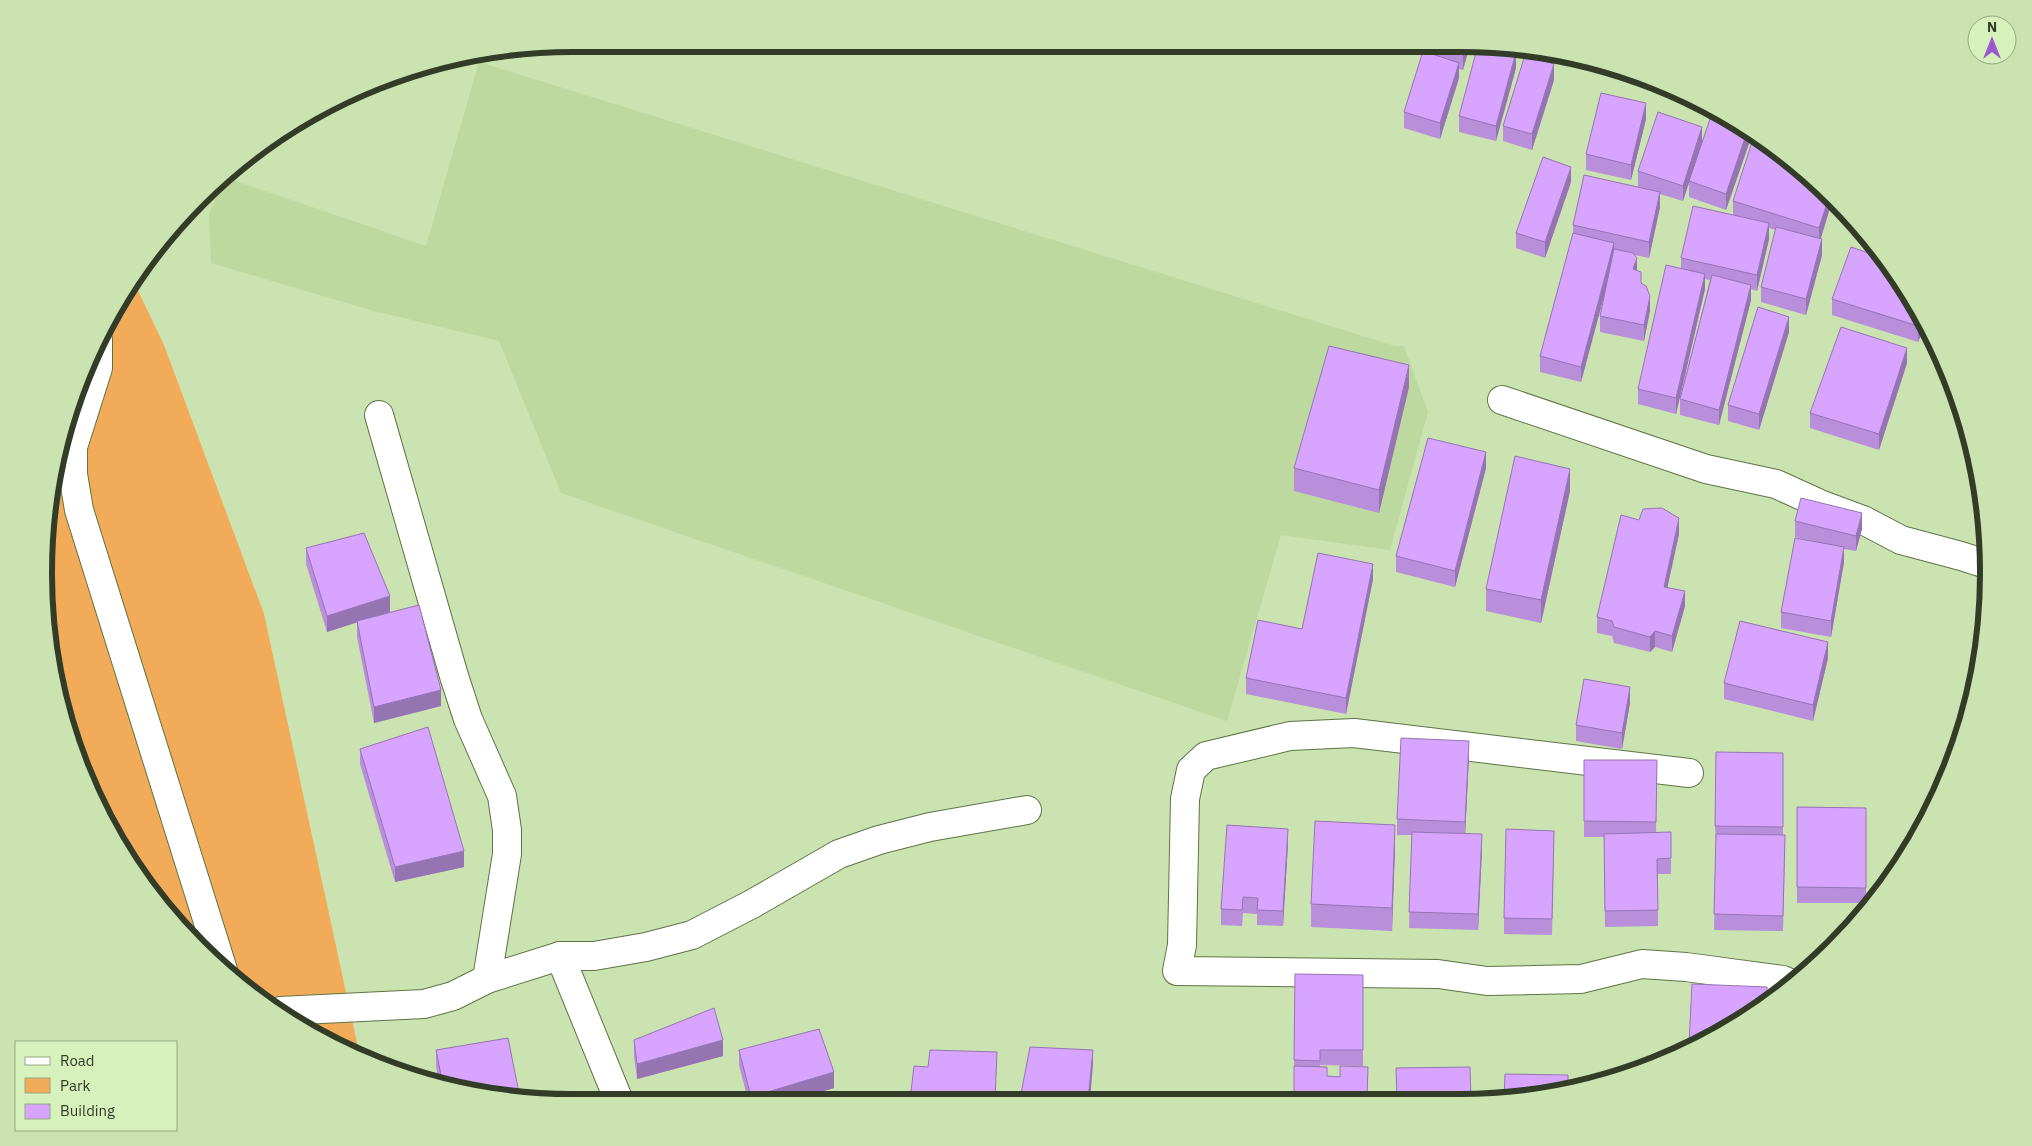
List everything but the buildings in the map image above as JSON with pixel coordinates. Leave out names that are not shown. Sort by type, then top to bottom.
[{"type":"street","points":[[98,361],[98,368],[74,447],[73,474],[79,510],[218,953]]},
{"type":"street","points":[[1502,400],[1706,469],[1776,484],[1820,504],[1863,520],[1901,540],[1979,562]]},
{"type":"street","points":[[379,415],[468,719],[502,796],[507,830],[507,854],[486,979]]},
{"type":"street","points":[[1689,774],[1354,733],[1290,736],[1206,756],[1191,770],[1185,799],[1182,945],[1177,971],[1438,974],[1487,981],[1581,979],[1642,964],[1783,980]]},
{"type":"street","points":[[291,1010],[424,1004],[454,996],[486,979],[560,956],[594,956],[646,947],[692,935],[752,904],[839,854],[879,840],[930,827],[1027,810]]},
{"type":"street","points":[[560,956],[616,1094]]},
{"type":"shaded area","points":[[479,62],[1395,346],[1404,346],[1428,412],[1390,550],[1281,535],[1227,721],[561,493],[499,341],[374,311],[211,263],[209,214],[217,194],[232,180],[426,246]]},
{"type":"green space","points":[[137,289],[164,345],[264,614],[358,1047],[313,1024],[256,986],[205,941],[182,916],[160,890],[122,833],[92,772],[70,708],[57,641],[54,607],[52,573],[57,505],[70,438],[80,406],[106,343]]}]
